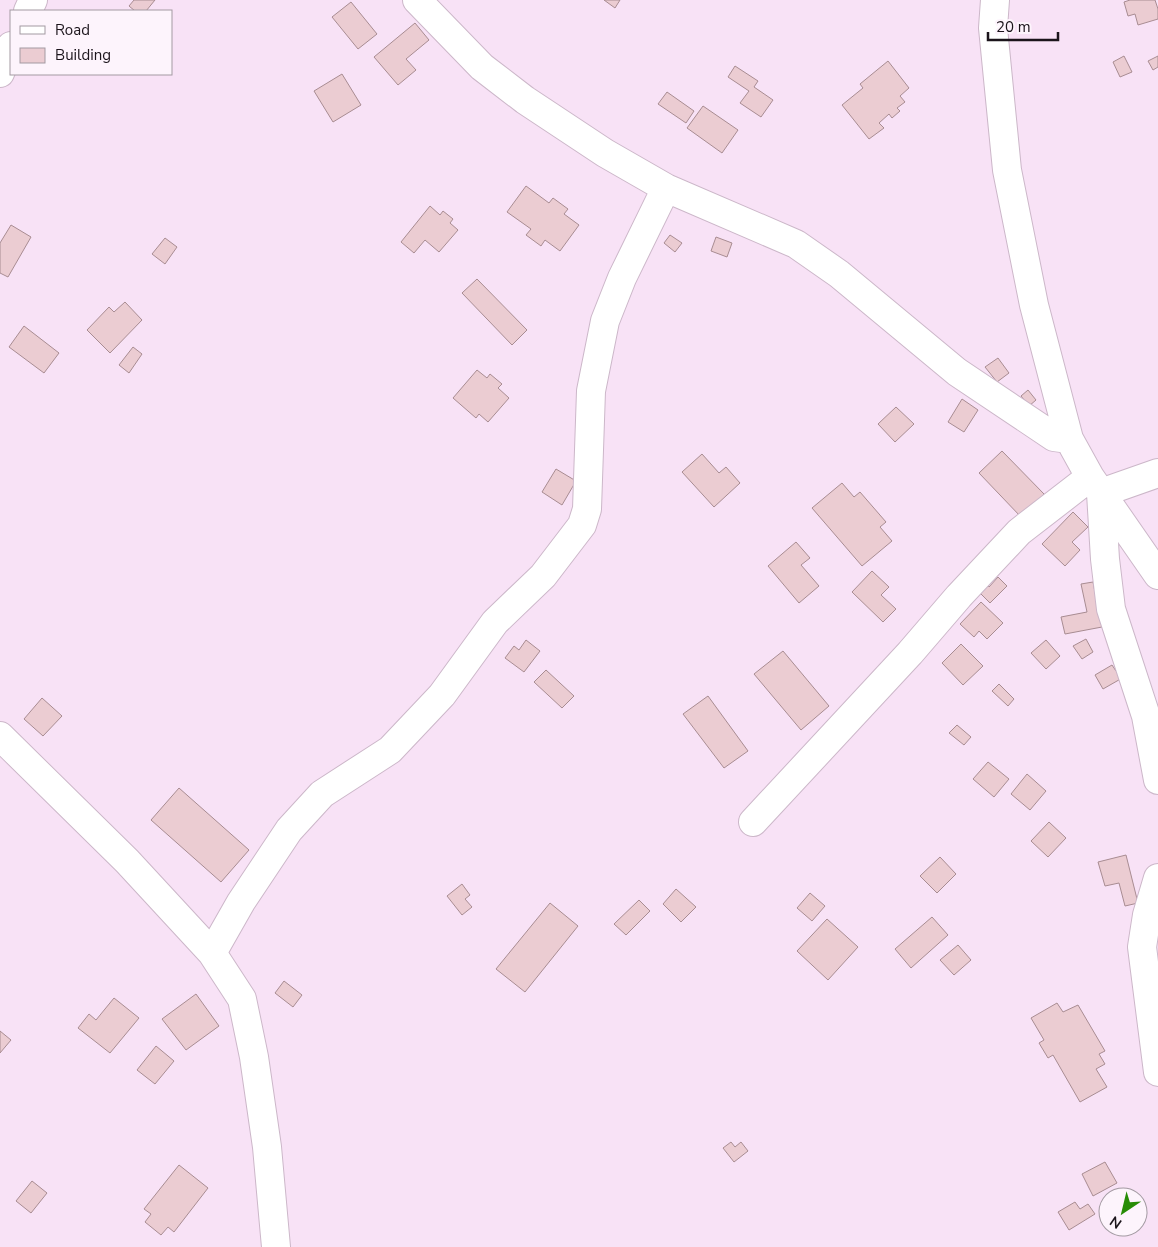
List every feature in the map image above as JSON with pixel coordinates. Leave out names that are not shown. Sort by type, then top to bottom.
[{"type":"street","points":[[417,0],[482,67],[525,100],[605,153],[666,188],[796,244],[839,274],[958,372],[1054,437],[1070,439]]},
{"type":"street","points":[[995,0],[993,28],[1007,170],[1034,305],[1070,439],[1095,485],[1158,575]]},
{"type":"street","points":[[0,72],[10,48]]},
{"type":"street","points":[[212,953],[242,902],[289,830],[322,794],[390,750],[442,695],[495,622],[543,576],[582,525],[587,509],[591,391],[605,321],[622,278],[666,188]]},
{"type":"street","points":[[752,822],[910,653],[959,596],[1019,532],[1095,485],[1158,473]]},
{"type":"street","points":[[1095,485],[1111,609],[1146,716],[1158,780]]},
{"type":"street","points":[[0,736],[127,861],[212,953],[242,998],[254,1057],[267,1147],[276,1247]]},
{"type":"street","points":[[1158,878],[1147,915],[1142,947],[1158,1072]]},
{"type":"building","points":[[134,0],[155,0],[147,10],[134,10],[129,6]]},
{"type":"building","points":[[604,0],[620,0],[615,8]]},
{"type":"building","points":[[1130,0],[1155,0],[1158,9],[1158,19],[1138,25],[1135,14],[1128,16],[1124,2]]},
{"type":"building","points":[[351,2],[377,34],[358,49],[332,17]]},
{"type":"building","points":[[415,23],[429,40],[406,59],[416,70],[398,85],[374,57]]},
{"type":"building","points":[[1124,56],[1132,72],[1120,77],[1113,62]]},
{"type":"building","points":[[1158,56],[1158,67],[1153,70],[1148,61]]},
{"type":"building","points":[[888,61],[909,88],[900,96],[905,102],[897,108],[900,111],[892,118],[889,114],[879,123],[884,128],[869,139],[842,105],[863,88],[860,84]]},
{"type":"building","points":[[735,66],[758,81],[754,87],[773,100],[761,117],[740,103],[749,91],[728,77]]},
{"type":"building","points":[[342,74],[361,105],[333,122],[314,91]]},
{"type":"building","points":[[667,92],[694,111],[686,123],[658,104]]},
{"type":"building","points":[[703,106],[738,130],[722,153],[687,128]]},
{"type":"building","points":[[526,186],[549,203],[553,198],[568,209],[564,214],[579,225],[560,251],[545,240],[541,246],[526,235],[531,229],[507,212]]},
{"type":"building","points":[[430,206],[440,215],[443,211],[453,219],[450,223],[458,230],[439,252],[425,240],[414,253],[401,242]]},
{"type":"building","points":[[11,225],[31,237],[8,277],[0,273],[0,243]]},
{"type":"building","points":[[670,235],[682,243],[675,252],[664,243]]},
{"type":"building","points":[[716,237],[732,243],[727,257],[711,251]]},
{"type":"building","points":[[165,238],[177,247],[165,264],[152,254]]},
{"type":"building","points":[[477,279],[527,330],[512,345],[462,293]]},
{"type":"building","points":[[125,302],[142,320],[110,353],[87,330],[109,307],[114,312]]},
{"type":"building","points":[[24,326],[59,353],[44,373],[9,347]]},
{"type":"building","points":[[133,347],[142,354],[129,373],[119,365]]},
{"type":"building","points":[[998,358],[1009,373],[997,382],[985,367]]},
{"type":"building","points":[[477,370],[487,378],[490,374],[502,384],[498,388],[509,398],[488,422],[479,414],[476,418],[453,398]]},
{"type":"building","points":[[1028,390],[1036,400],[1029,406],[1021,396]]},
{"type":"building","points":[[962,399],[978,410],[964,432],[948,422]]},
{"type":"building","points":[[896,407],[914,424],[895,442],[878,424]]},
{"type":"building","points":[[1002,451],[1044,494],[1021,517],[979,473]]},
{"type":"building","points":[[702,454],[719,473],[726,467],[740,483],[714,507],[682,472]]},
{"type":"building","points":[[556,469],[576,481],[562,505],[542,492]]},
{"type":"building","points":[[842,483],[854,497],[860,492],[886,522],[880,527],[892,541],[862,566],[812,508]]},
{"type":"building","points":[[1073,512],[1088,527],[1072,542],[1080,550],[1065,566],[1042,544]]},
{"type":"building","points":[[796,542],[810,558],[801,565],[819,586],[799,603],[768,566]]},
{"type":"building","points":[[872,571],[889,587],[881,595],[896,609],[883,622],[852,592]]},
{"type":"building","points":[[998,577],[1007,586],[990,603],[979,592],[987,584],[989,587]]},
{"type":"building","points":[[1093,582],[1102,627],[1065,634],[1061,617],[1087,612],[1081,584]]},
{"type":"building","points":[[981,602],[1003,623],[987,639],[979,631],[974,637],[960,624]]},
{"type":"building","points":[[1086,639],[1093,652],[1082,659],[1073,646]]},
{"type":"building","points":[[526,640],[540,651],[524,672],[505,658],[514,646],[519,650]]},
{"type":"building","points":[[1046,640],[1060,656],[1046,669],[1031,653]]},
{"type":"building","points":[[961,644],[983,666],[963,685],[942,663]]},
{"type":"building","points":[[783,651],[829,706],[801,730],[754,674]]},
{"type":"building","points":[[1112,665],[1116,671],[1119,669],[1124,677],[1103,689],[1095,675]]},
{"type":"building","points":[[546,670],[574,696],[562,708],[534,682]]},
{"type":"building","points":[[999,684],[1014,699],[1008,706],[992,691]]},
{"type":"building","points":[[708,696],[748,751],[724,768],[683,714]]},
{"type":"building","points":[[42,698],[62,716],[43,736],[24,719]]},
{"type":"building","points":[[957,725],[971,737],[964,745],[949,733]]},
{"type":"building","points":[[988,762],[1009,779],[994,797],[973,779]]},
{"type":"building","points":[[1027,774],[1046,791],[1030,810],[1011,794]]},
{"type":"building","points":[[179,788],[249,850],[221,882],[151,820]]},
{"type":"building","points":[[1049,822],[1066,838],[1048,857],[1031,841]]},
{"type":"building","points":[[1126,855],[1138,903],[1125,906],[1119,883],[1105,886],[1098,862]]},
{"type":"building","points":[[940,857],[956,874],[937,893],[920,876]]},
{"type":"building","points":[[462,884],[470,895],[465,899],[472,907],[462,915],[447,896]]},
{"type":"building","points":[[676,889],[696,907],[681,922],[663,904]]},
{"type":"building","points":[[810,893],[825,906],[812,921],[797,908]]},
{"type":"building","points":[[639,900],[650,911],[626,935],[614,924]]},
{"type":"building","points":[[550,903],[578,926],[525,992],[496,969]]},
{"type":"building","points":[[932,917],[948,935],[911,968],[895,949]]},
{"type":"building","points":[[827,919],[858,947],[828,980],[797,951]]},
{"type":"building","points":[[958,945],[971,960],[954,975],[940,960]]},
{"type":"building","points":[[284,981],[302,995],[293,1007],[275,993]]},
{"type":"building","points":[[196,994],[219,1026],[186,1050],[162,1019]]},
{"type":"building","points":[[114,998],[139,1018],[110,1053],[78,1028],[89,1014],[96,1020]]},
{"type":"building","points":[[1057,1003],[1063,1012],[1078,1005],[1105,1051],[1099,1054],[1105,1064],[1096,1069],[1107,1087],[1080,1102],[1053,1055],[1048,1058],[1039,1043],[1044,1040],[1031,1018]]},
{"type":"building","points":[[0,1031],[11,1040],[0,1053]]},
{"type":"building","points":[[156,1046],[174,1061],[155,1084],[137,1070]]},
{"type":"building","points":[[731,1142],[735,1147],[741,1142],[748,1151],[734,1162],[723,1148]]},
{"type":"building","points":[[1105,1162],[1117,1183],[1110,1187],[1098,1187],[1098,1193],[1093,1196],[1082,1174]]},
{"type":"building","points":[[179,1165],[208,1188],[174,1232],[168,1227],[161,1235],[145,1222],[151,1214],[144,1209]]},
{"type":"building","points":[[32,1181],[47,1193],[31,1213],[16,1201]]},
{"type":"building","points":[[1075,1202],[1080,1209],[1088,1204],[1095,1214],[1069,1230],[1058,1212]]}]
